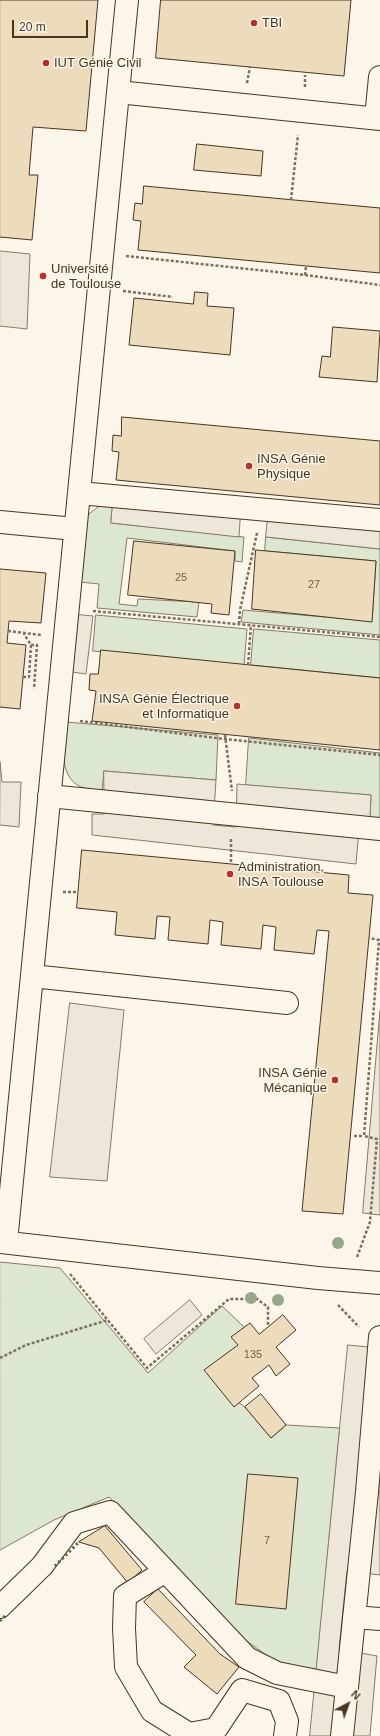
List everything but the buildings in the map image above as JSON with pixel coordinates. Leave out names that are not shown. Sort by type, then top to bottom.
[{"type":"street","points":[[127,0],[32,976],[3,1242],[318,1278],[380,1283]]},
{"type":"street","points":[[118,92],[378,118],[380,77]]},
{"type":"street","points":[[79,493],[380,520]]},
{"type":"street","points":[[0,522],[75,529]]},
{"type":"street","points":[[49,796],[380,829]]},
{"type":"street","points":[[32,976],[287,1003]]},
{"type":"street","points":[[342,1736],[368,1486],[372,1334]]},
{"type":"street","points":[[0,1607],[42,1566],[74,1523],[110,1512],[164,1572],[247,1658],[277,1673],[347,1687]]},
{"type":"street","points":[[164,1572],[125,1596],[124,1628],[126,1667],[152,1711],[189,1734],[216,1729],[242,1690],[279,1701],[287,1721],[285,1736]]},
{"type":"street","points":[[354,1617],[380,1619]]},
{"type":"path","points":[[291,200],[301,111]]},
{"type":"path","points":[[102,254],[305,275],[380,285]]},
{"type":"path","points":[[305,275],[306,266]]},
{"type":"path","points":[[98,288],[172,297]]},
{"type":"path","points":[[239,624],[240,610],[257,532]]},
{"type":"path","points":[[93,611],[380,637]]},
{"type":"path","points":[[248,665],[252,625]]},
{"type":"path","points":[[8,631],[43,635]]},
{"type":"path","points":[[23,677],[29,677],[31,645],[24,634]]},
{"type":"path","points":[[31,645],[37,646],[33,697]]},
{"type":"path","points":[[79,720],[224,739],[380,755]]},
{"type":"path","points":[[224,735],[232,794]]},
{"type":"path","points":[[231,838],[231,864]]},
{"type":"path","points":[[364,1136],[379,940],[369,938]]},
{"type":"path","points":[[351,1258],[357,1257],[370,1222],[379,1139],[354,1136]]},
{"type":"path","points":[[67,1271],[147,1368],[229,1299],[257,1299],[268,1307],[268,1326]]},
{"type":"path","points":[[338,1305],[372,1334]]},
{"type":"path","points":[[0,1358],[26,1345],[108,1320]]},
{"type":"green space","points":[[114,492],[111,523],[244,537],[242,562],[235,561],[235,551],[127,538],[119,604],[137,606],[138,599],[199,602],[197,617],[97,608],[99,584],[80,582],[85,517]]},
{"type":"green space","points":[[266,537],[380,549],[380,635],[241,622],[243,610],[372,621],[376,561],[265,551]]},
{"type":"green space","points":[[96,615],[247,629],[244,665],[93,651]]},
{"type":"green space","points":[[254,629],[380,640],[380,678],[251,665]]},
{"type":"green space","points":[[66,722],[218,735],[216,780],[104,771],[102,791],[81,787],[73,782],[65,767],[64,748]]},
{"type":"green space","points":[[249,738],[380,753],[380,819],[370,818],[371,795],[246,785]]},
{"type":"green space","points":[[0,1262],[60,1268],[148,1373],[222,1306],[245,1328],[242,1344],[238,1402],[245,1407],[271,1438],[286,1425],[340,1428],[317,1673],[277,1663],[218,1620],[109,1497],[54,1520],[0,1550]]},
{"type":"shaded area","points":[[0,251],[30,254],[27,329],[0,326]]},
{"type":"shaded area","points":[[114,492],[241,505],[239,537],[111,523]]},
{"type":"shaded area","points":[[269,507],[380,517],[380,549],[266,537]]},
{"type":"shaded area","points":[[63,613],[93,616],[86,674],[58,670]]},
{"type":"shaded area","points":[[0,762],[2,782],[21,782],[19,827],[0,825]]},
{"type":"shaded area","points":[[104,771],[216,780],[213,825],[236,827],[237,784],[371,795],[370,818],[360,818],[356,864],[92,835],[92,814],[104,814]]},
{"type":"shaded area","points":[[70,1003],[124,1010],[107,1181],[50,1177]]},
{"type":"shaded area","points":[[380,1011],[380,1215],[363,1213]]},
{"type":"shaded area","points":[[190,1300],[202,1315],[156,1354],[144,1339]]},
{"type":"shaded area","points":[[348,1345],[368,1347],[380,1357],[380,1575],[347,1571],[339,1649],[377,1656],[370,1736],[310,1736]]},
{"type":"hedge","points":[[55,1566],[79,1542]]},
{"type":"hedge","points":[[0,1621],[6,1615]]},
{"type":"place","name":"TBI","points":[[254,23]]},
{"type":"place","name":"IUT Génie Civil","points":[[46,63]]},
{"type":"place","name":"Université de Toulouse","points":[[43,276]]},
{"type":"place","name":"INSA Génie Physique","points":[[249,466]]},
{"type":"place","name":"INSA Génie Électrique et Informatique","points":[[237,706]]},
{"type":"place","name":"Administration, INSA Toulouse","points":[[230,874]]},
{"type":"place","name":"INSA Génie Mécanique","points":[[335,1080]]}]
